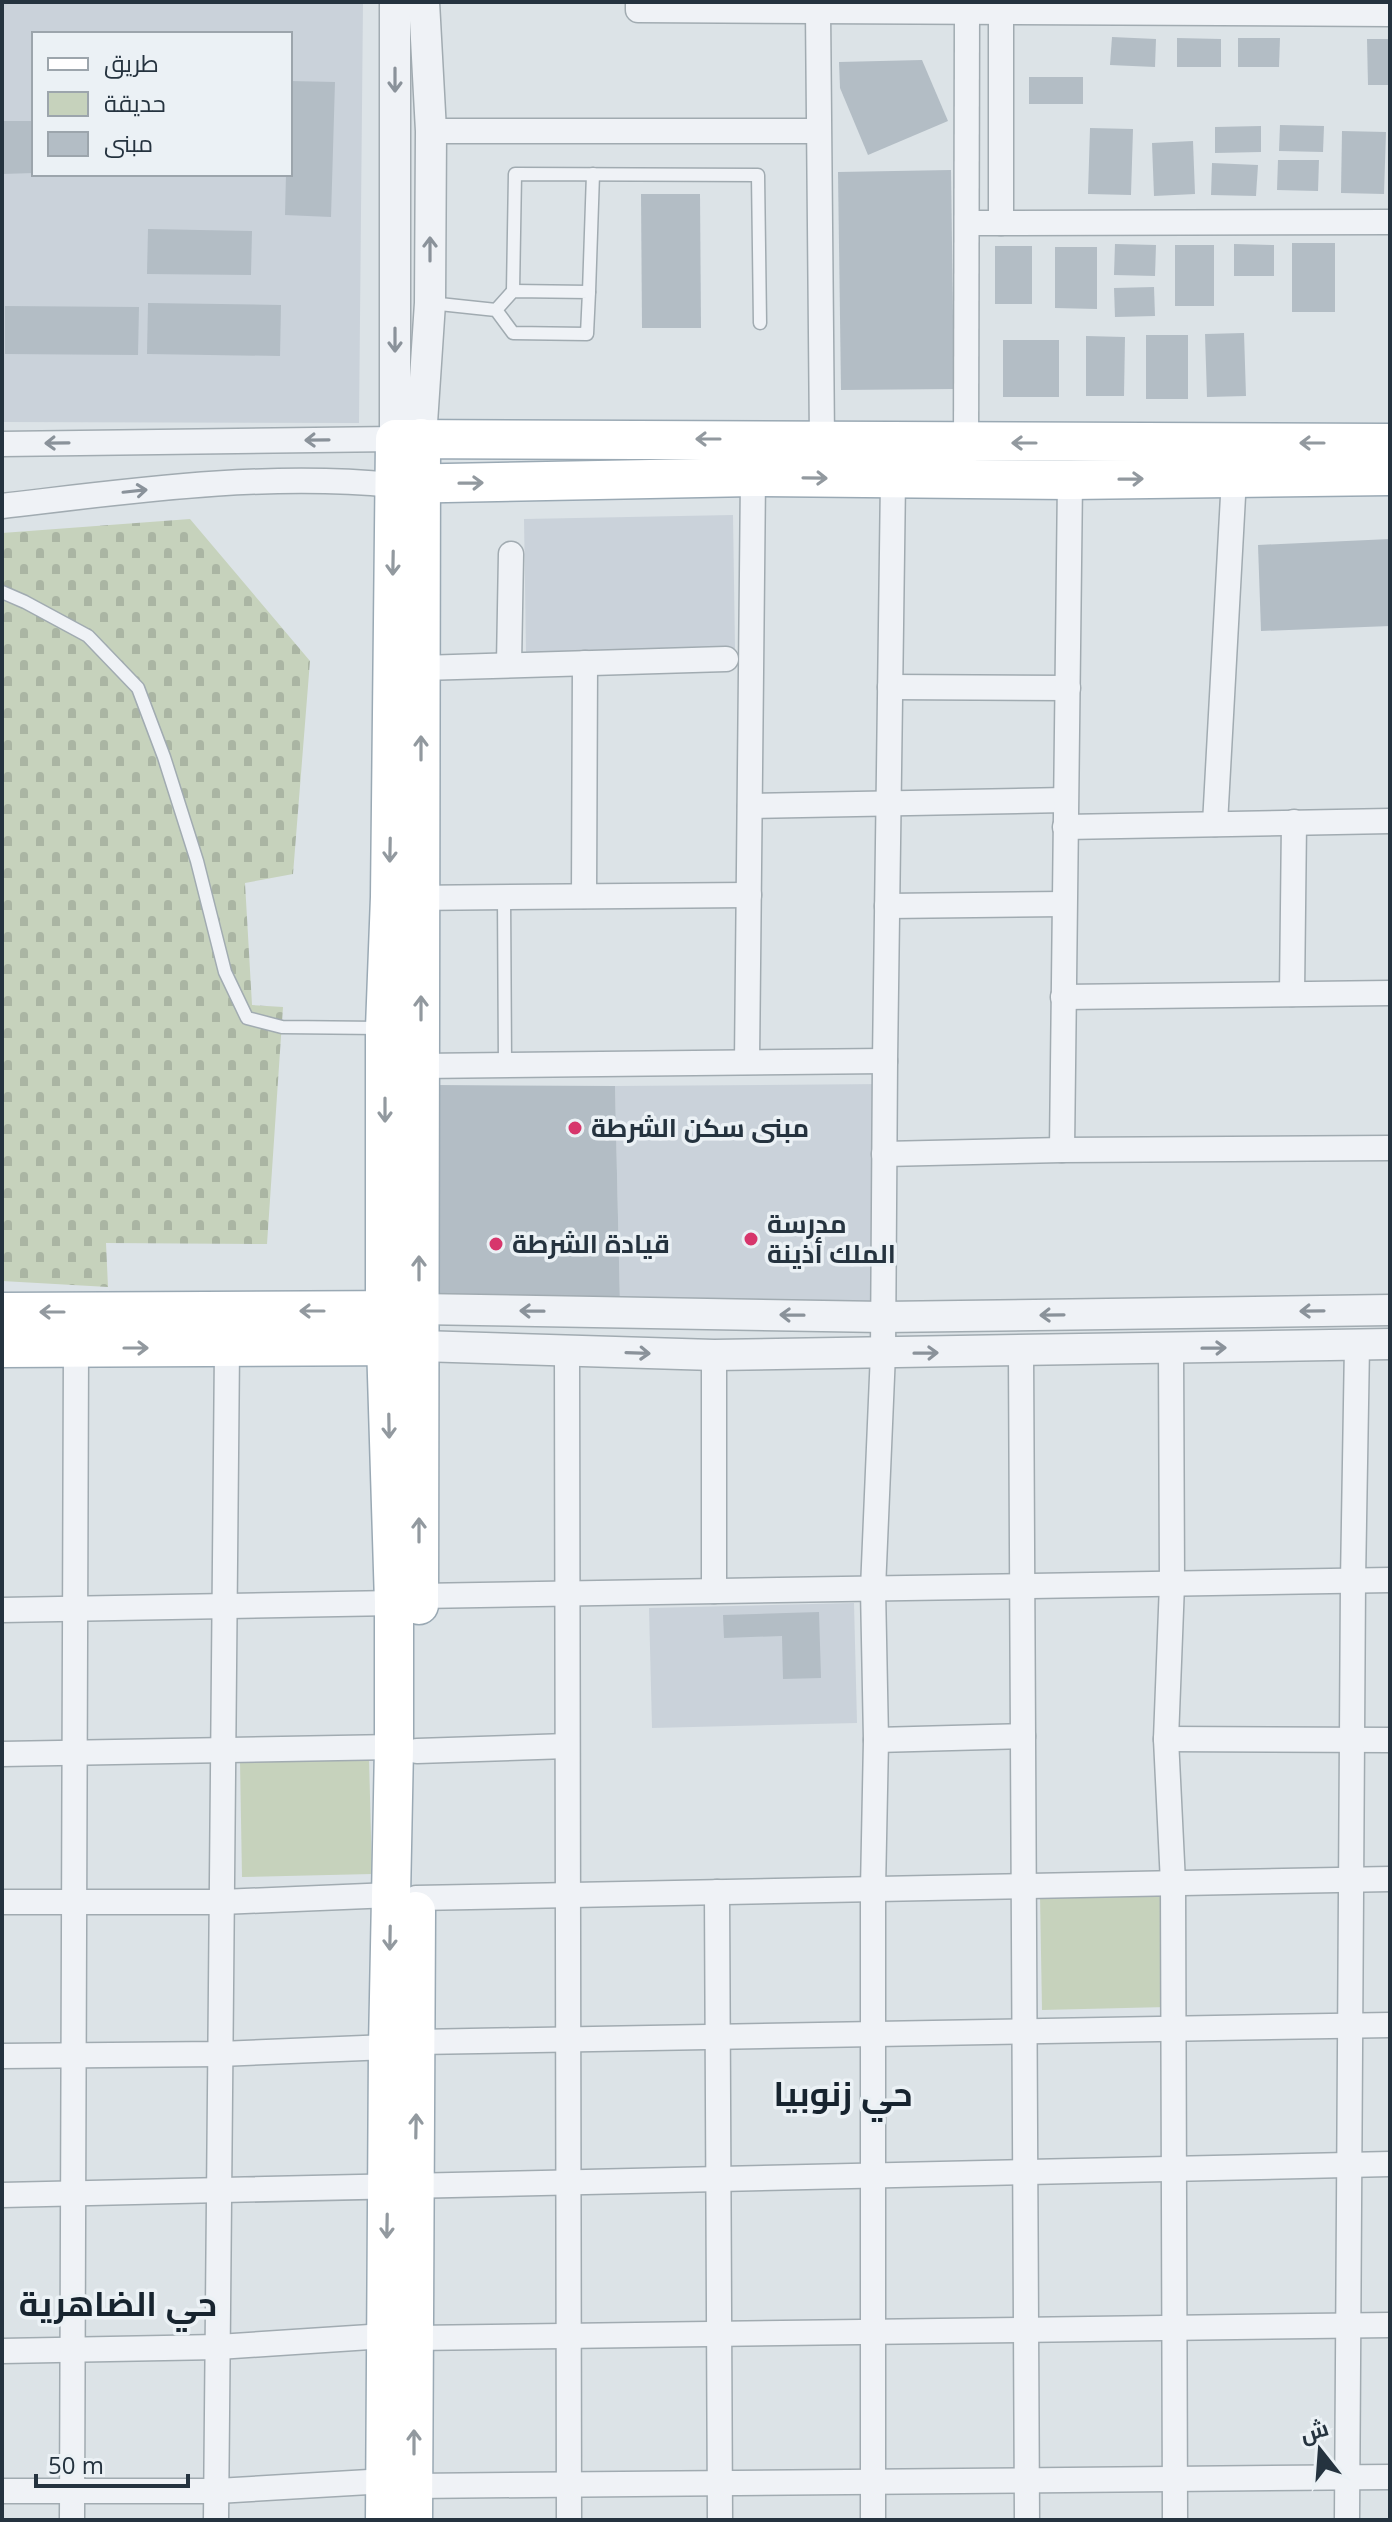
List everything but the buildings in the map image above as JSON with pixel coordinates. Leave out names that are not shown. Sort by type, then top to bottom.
[{"type":"main road","points":[[403,1328],[420,1066],[405,897],[408,439],[822,440],[966,460],[1070,480],[1390,476]]},
{"type":"main road","points":[[407,484],[753,477],[893,480],[966,460],[1390,443]]},
{"type":"main road","points":[[385,2520],[404,2495],[400,2337],[406,1749],[403,1328],[385,1028],[405,897],[421,668],[407,484]]},
{"type":"main road","points":[[2,1312],[403,1328]]},
{"type":"main road","points":[[2,1348],[227,1348],[403,1328]]},
{"type":"street","points":[[395,2],[408,439]]},
{"type":"street","points":[[408,439],[430,303],[431,131],[424,2]]},
{"type":"street","points":[[638,2],[638,10],[967,12],[1001,7],[1390,14]]},
{"type":"street","points":[[1001,7],[1001,223]]},
{"type":"street","points":[[818,11],[822,440]]},
{"type":"street","points":[[966,460],[967,12]]},
{"type":"street","points":[[431,131],[818,131]]},
{"type":"street","points":[[967,223],[1390,222]]},
{"type":"street","points":[[2,444],[408,439]]},
{"type":"street","points":[[747,1062],[753,477]]},
{"type":"street","points":[[1215,824],[1234,478]]},
{"type":"street","points":[[2,506],[243,482],[318,480],[407,484]]},
{"type":"street","points":[[873,2520],[873,1889],[876,1740],[873,1589],[883,1353],[893,480]]},
{"type":"street","points":[[1062,1150],[1070,480]]},
{"type":"street","points":[[509,664],[511,554]]},
{"type":"street","points":[[421,668],[726,659]]},
{"type":"street","points":[[584,896],[585,663]]},
{"type":"street","points":[[890,687],[1068,688]]},
{"type":"street","points":[[750,806],[1065,800]]},
{"type":"street","points":[[1065,827],[1390,821]]},
{"type":"street","points":[[1292,994],[1294,822]]},
{"type":"street","points":[[405,897],[749,895]]},
{"type":"street","points":[[887,906],[1064,904]]},
{"type":"street","points":[[1063,997],[1390,993]]},
{"type":"street","points":[[420,1066],[885,1061]]},
{"type":"street","points":[[884,1154],[1390,1148]]},
{"type":"street","points":[[403,1328],[1390,1310]]},
{"type":"street","points":[[1347,2520],[1353,1581],[1358,1311]]},
{"type":"street","points":[[403,1328],[567,1350],[714,1355],[1390,1344]]},
{"type":"street","points":[[216,2520],[227,1348]]},
{"type":"street","points":[[72,2520],[76,1349]]},
{"type":"street","points":[[1171,1349],[1172,1584],[1166,1739],[1173,1883],[1175,2520]]},
{"type":"street","points":[[567,1350],[569,2520]]},
{"type":"street","points":[[1021,1352],[1027,2520]]},
{"type":"street","points":[[714,1355],[714,1591]]},
{"type":"street","points":[[2,1610],[223,1606],[567,1593],[1390,1580]]},
{"type":"street","points":[[876,1740],[1023,1736]]},
{"type":"street","points":[[1166,1739],[1390,1740]]},
{"type":"street","points":[[2,1754],[567,1746]]},
{"type":"street","points":[[2,1902],[221,1902],[1390,1879]]},
{"type":"street","points":[[717,1892],[720,2520]]},
{"type":"street","points":[[2,2056],[220,2054],[568,2039],[1390,2025]]},
{"type":"street","points":[[2,2195],[1390,2164]]},
{"type":"street","points":[[2,2351],[218,2347],[400,2337],[1390,2325]]},
{"type":"street","points":[[2,2491],[404,2495],[569,2484],[1390,2477]]},
{"type":"lane","points":[[496,310],[513,291],[515,174],[758,175],[760,323]]},
{"type":"lane","points":[[430,303],[496,310],[513,333],[587,334],[593,174]]},
{"type":"lane","points":[[513,291],[589,292]]},
{"type":"lane","points":[[2,592],[88,636],[138,688],[197,861],[225,972],[247,1018],[282,1027],[385,1028]]},
{"type":"lane","points":[[504,896],[505,1064]]},
{"type":"shaded area","points":[[2,2],[363,2],[359,423],[2,422]]},
{"type":"shaded area","points":[[733,515],[735,649],[526,652],[524,519]]},
{"type":"shaded area","name":"مدرسة الملك أذينة","points":[[885,1084],[882,1305],[620,1305],[615,1086]]},
{"type":"shaded area","points":[[854,1603],[857,1723],[652,1728],[649,1608]]},
{"type":"green space","points":[[190,519],[310,661],[293,874],[245,883],[252,1005],[283,1007],[267,1244],[106,1243],[108,1287],[2,1281],[2,533]]},
{"type":"green space","points":[[369,1758],[372,1874],[242,1877],[240,1761]]},
{"type":"green space","points":[[1165,1892],[1167,2007],[1042,2010],[1040,1895]]},
{"type":"place","name":"مبنى سكن الشرطة","points":[[575,1128]]},
{"type":"place","name":"مدرسة الملك أذينة","points":[[751,1239]]},
{"type":"place","name":"قيادة الشرطة","points":[[496,1244]]},
{"type":"district","name":"حي زنوبيا","points":[[843,2094]]},
{"type":"district","name":"حي الضاهرية","points":[[118,2304]]}]
